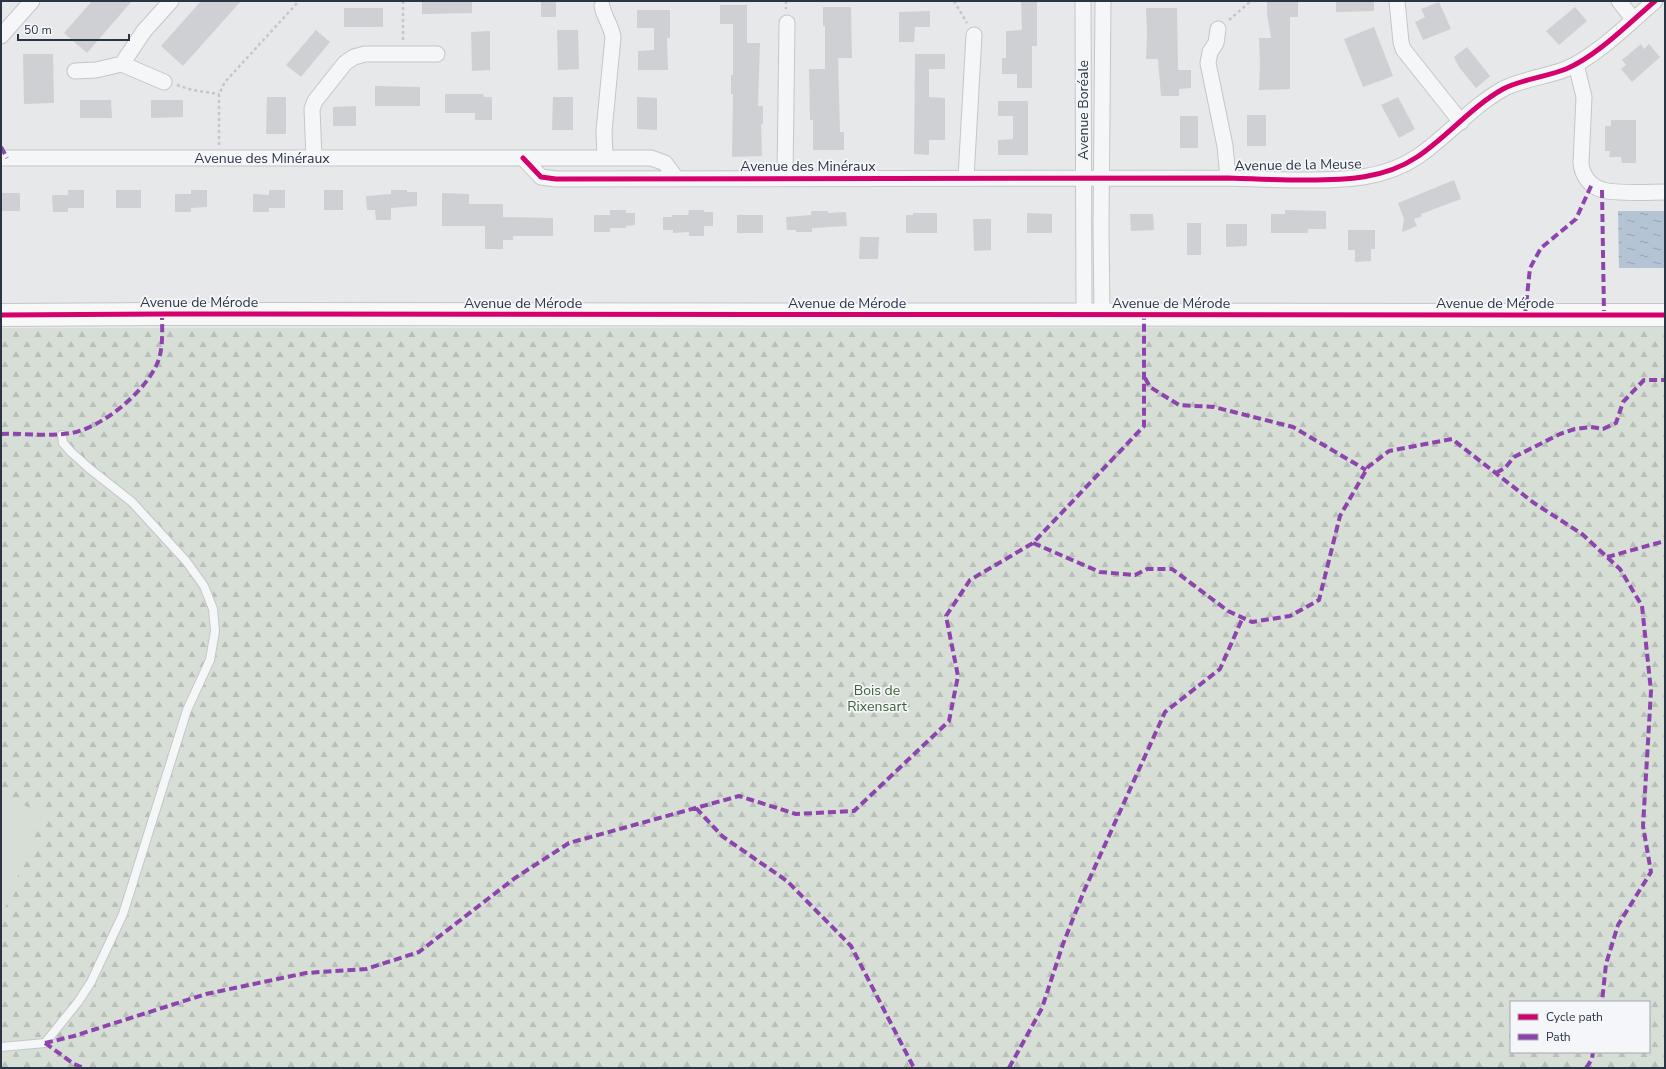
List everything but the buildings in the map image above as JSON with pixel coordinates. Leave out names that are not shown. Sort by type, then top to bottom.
[{"type":"street","points":[[1,36],[32,1]]},
{"type":"street","points":[[122,64],[144,31],[171,1]]},
{"type":"street","name":"Avenue Boréale","points":[[1084,1],[1084,179],[1093,315]]},
{"type":"street","name":"Avenue Boréale","points":[[1093,315],[1101,227],[1103,1]]},
{"type":"street","points":[[1397,1],[1403,49],[1461,122]]},
{"type":"street","points":[[1619,1],[1633,19]]},
{"type":"street","name":"Avenue de la Meuse","points":[[1102,179],[1228,178],[1336,180],[1375,175],[1410,162],[1434,146],[1484,102],[1504,89],[1514,84],[1554,73],[1576,64],[1606,43],[1655,1]]},
{"type":"street","points":[[602,6],[604,15],[612,30],[613,37],[604,131],[605,158]]},
{"type":"street","points":[[785,178],[787,23]]},
{"type":"street","points":[[1218,29],[1216,43],[1210,52],[1208,63],[1225,146],[1228,178]]},
{"type":"street","points":[[966,178],[974,35]]},
{"type":"street","points":[[314,158],[312,109],[315,101],[345,63],[354,57],[365,54],[437,54]]},
{"type":"street","points":[[75,71],[96,70],[122,64],[164,82]]},
{"type":"street","points":[[1576,64],[1584,97],[1581,163],[1585,177],[1592,184],[1602,190],[1665,192]]},
{"type":"street","name":"Avenue des Minéraux","points":[[1,158],[651,158],[665,163],[676,178]]},
{"type":"street","name":"Avenue des Minéraux","points":[[523,158],[541,177],[547,179],[1102,179]]},
{"type":"street","name":"Avenue de Mérode","points":[[1,311],[29,314]]},
{"type":"street","name":"Avenue de Mérode","points":[[1,315],[1665,315]]},
{"type":"lane","points":[[1,1047],[45,1043],[78,1002],[90,982],[122,914],[187,710],[210,660],[215,631],[213,609],[204,586],[186,561],[132,502],[71,452],[63,442],[62,435]]},
{"type":"path","points":[[219,159],[219,94],[225,82],[299,1]]},
{"type":"path","points":[[402,54],[404,26],[403,1]]},
{"type":"path","points":[[954,1],[974,35]]},
{"type":"path","points":[[1218,29],[1251,1]]},
{"type":"path","points":[[164,82],[192,90],[219,94]]},
{"type":"green space","name":"Bois de Rixensart","points":[[1665,327],[1665,1068],[1,1068],[1,328]]},
{"type":"green space","points":[[1,796],[43,813],[1,918]]},
{"type":"water","points":[[1618,211],[1665,211],[1665,268],[1619,268]]},
{"type":"marked path","points":[[1,147],[7,158]]},
{"type":"marked path","points":[[1525,315],[1530,268],[1541,248],[1576,219],[1592,184]]},
{"type":"marked path","points":[[1602,190],[1604,315]]},
{"type":"marked path","points":[[1,434],[54,435],[71,433],[95,425],[119,409],[140,389],[149,378],[158,362],[162,342],[162,314]]},
{"type":"marked path","points":[[45,1043],[74,1036],[206,994],[306,973],[366,969],[419,952],[515,878],[569,843],[739,796],[796,814],[854,811],[949,721],[958,676],[946,616],[970,580],[1033,543],[1144,426],[1144,315]]},
{"type":"marked path","points":[[1145,378],[1150,387],[1179,405],[1214,407],[1293,427],[1366,470]]},
{"type":"marked path","points":[[1496,473],[1505,468],[1514,457],[1560,434],[1575,429],[1591,427],[1603,429],[1616,423],[1623,402],[1644,380],[1665,380]]},
{"type":"marked path","points":[[1033,543],[1100,572],[1135,575],[1147,569],[1172,569],[1228,611],[1252,622],[1290,616],[1319,600],[1340,516],[1368,467],[1389,451],[1452,439],[1534,503],[1582,534],[1620,569],[1642,606],[1651,691],[1643,826],[1651,872],[1618,925],[1606,964],[1602,1001]]},
{"type":"marked path","points":[[1607,557],[1665,541]]},
{"type":"marked path","points":[[1009,1068],[1042,1008],[1063,944],[1084,891],[1165,712],[1220,669],[1243,617]]},
{"type":"marked path","points":[[696,808],[722,836],[787,881],[851,946],[914,1068]]},
{"type":"marked path","points":[[45,1043],[74,1064],[84,1068]]},
{"type":"marked path","points":[[1586,1068],[1592,1059],[1593,1053]]},
{"type":"cycle path","points":[[523,158],[541,177],[556,179],[1350,179],[1391,170],[1417,157],[1491,96],[1510,86],[1558,72],[1578,63],[1601,48],[1655,1]]},
{"type":"cycle path","points":[[1,315],[1665,315]]}]
